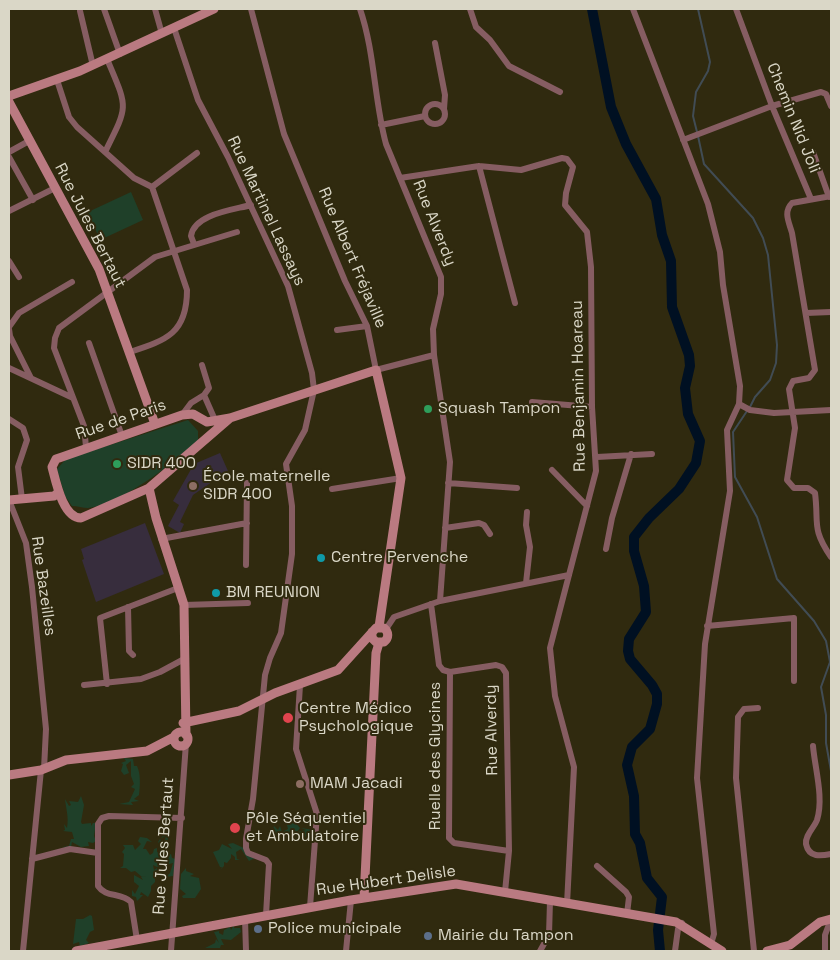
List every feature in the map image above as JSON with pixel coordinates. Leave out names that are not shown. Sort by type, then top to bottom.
[{"type":"street","points":[[104,9],[120,54]]},
{"type":"street","points":[[155,9],[162,34]]},
{"type":"street","name":"Rue Albert Fréjaville","points":[[251,9],[284,134],[345,281],[367,326],[401,478],[377,634],[364,898]]},
{"type":"street","name":"Rue Alverdy","points":[[360,9],[370,46],[381,125],[400,178],[442,277],[441,294],[433,329],[434,355],[450,462],[440,600]]},
{"type":"street","points":[[470,9],[476,27],[490,40],[509,66],[560,92]]},
{"type":"street","points":[[633,9],[708,204],[717,234],[740,386],[745,406]]},
{"type":"street","name":"Chemin Nid Joli","points":[[736,9],[772,106],[811,199],[792,203],[786,211],[815,370],[812,377],[796,379],[789,386],[795,428],[789,456],[787,480],[794,488],[813,490],[815,522],[821,542],[831,557]]},
{"type":"street","points":[[9,96],[93,66],[210,10]]},
{"type":"street","points":[[80,11],[93,66]]},
{"type":"street","name":"Rue Martinel Lassays","points":[[174,28],[198,100],[251,205],[288,286],[308,353],[314,390],[306,430],[286,464],[292,506],[292,554],[282,625],[267,666],[246,848],[248,853],[266,860],[269,864],[266,915]]},
{"type":"street","points":[[424,116],[429,123],[436,124],[443,120],[445,95],[435,43]]},
{"type":"street","points":[[105,152],[121,120],[124,107],[123,98],[107,59]]},
{"type":"street","points":[[57,80],[69,117],[76,127],[134,178],[152,187],[187,290],[187,307],[181,322],[172,334],[160,342],[130,352]]},
{"type":"street","points":[[683,140],[772,106],[821,92],[826,94],[831,106]]},
{"type":"street","name":"Rue Jules Bertaut","points":[[9,102],[99,269],[155,424]]},
{"type":"street","points":[[424,116],[426,109],[431,105],[436,104],[444,110]]},
{"type":"street","points":[[381,125],[424,116]]},
{"type":"street","points":[[9,152],[29,141]]},
{"type":"street","points":[[811,199],[830,197],[813,152]]},
{"type":"street","points":[[152,187],[197,153]]},
{"type":"street","points":[[9,158],[33,200]]},
{"type":"street","name":"Rue Benjamin Hoareau","points":[[400,178],[479,166],[509,170],[532,168],[562,158],[571,162],[573,167],[566,193],[566,206],[587,232],[591,267],[592,407],[597,457],[587,506],[550,655],[560,720],[570,748],[574,767],[567,904]]},
{"type":"street","points":[[479,166],[515,303]]},
{"type":"street","points":[[9,211],[55,188]]},
{"type":"street","points":[[194,244],[191,236],[195,226],[210,217],[251,205]]},
{"type":"street","points":[[86,447],[84,426],[56,354],[55,338],[59,328],[67,320],[156,257],[173,250],[236,232]]},
{"type":"street","points":[[9,261],[19,277]]},
{"type":"street","points":[[31,378],[10,336],[9,328],[19,313],[72,282]]},
{"type":"street","points":[[806,313],[831,312]]},
{"type":"street","points":[[337,330],[367,326]]},
{"type":"street","points":[[89,342],[122,436]]},
{"type":"street","name":"Rue de Paris","points":[[230,418],[149,488],[128,499],[81,518],[71,515],[56,494],[52,467],[56,459],[86,447],[182,415],[193,414],[211,421],[230,418],[376,370],[434,355]]},
{"type":"street","points":[[182,415],[191,403],[204,395],[209,388],[202,365]]},
{"type":"street","points":[[9,368],[73,398]]},
{"type":"street","points":[[204,395],[211,421],[209,438]]},
{"type":"street","points":[[532,402],[592,407]]},
{"type":"street","points":[[745,406],[774,413],[831,410]]},
{"type":"street","points":[[711,944],[714,934],[697,778],[707,626],[730,491],[727,444],[728,425],[745,406]]},
{"type":"street","points":[[9,419],[22,428],[27,440],[18,467],[22,499]]},
{"type":"street","points":[[606,549],[612,518],[631,454]]},
{"type":"street","points":[[597,457],[652,454]]},
{"type":"street","points":[[552,470],[587,506]]},
{"type":"street","points":[[332,489],[401,478]]},
{"type":"street","points":[[246,565],[247,483]]},
{"type":"street","points":[[448,483],[517,488]]},
{"type":"street","name":"Rue Jules Bertaut","points":[[149,488],[162,539]]},
{"type":"street","points":[[9,500],[56,494]]},
{"type":"street","name":"Rue Jules Bertaut","points":[[128,499],[144,499],[148,501],[183,603],[186,658],[185,718],[178,739],[182,818],[171,951]]},
{"type":"street","name":"Rue Bazeilles","points":[[9,500],[26,543],[46,729],[22,951]]},
{"type":"street","points":[[526,583],[530,547],[526,525],[527,512]]},
{"type":"street","points":[[162,539],[247,523]]},
{"type":"street","points":[[445,528],[479,523],[490,534]]},
{"type":"street","points":[[185,718],[239,711],[263,699],[338,670],[392,618],[440,600],[569,575]]},
{"type":"street","points":[[107,684],[100,618],[179,588]]},
{"type":"street","points":[[183,603],[248,603]]},
{"type":"street","points":[[431,604],[440,668],[450,672]]},
{"type":"street","points":[[128,607],[129,651],[133,655]]},
{"type":"street","points":[[381,612],[392,618]]},
{"type":"street","points":[[707,626],[794,618],[794,681]]},
{"type":"street","points":[[84,686],[152,677],[186,658]]},
{"type":"street","name":"Rue Alverdy","points":[[450,672],[496,665],[502,666],[506,673],[508,851],[505,892]]},
{"type":"street","name":"Ruelle des Glycines","points":[[450,672],[448,838],[454,843],[508,851]]},
{"type":"street","points":[[300,684],[296,749],[317,814],[310,907]]},
{"type":"street","points":[[754,951],[736,778],[738,717],[744,709],[758,708]]},
{"type":"street","points":[[9,775],[42,769],[66,760],[147,751],[178,739]]},
{"type":"street","points":[[813,746],[819,807],[817,821],[807,837],[806,844],[815,855],[831,854]]},
{"type":"street","points":[[137,940],[131,902],[123,896],[104,893],[98,886],[98,824],[106,817],[182,818]]},
{"type":"street","points":[[32,859],[70,849],[98,852]]},
{"type":"street","points":[[597,866],[626,892],[629,897],[628,914]]},
{"type":"street","name":"Rue Hubert Delisle","points":[[76,951],[310,907],[456,884],[679,923],[722,951]]},
{"type":"street","points":[[346,951],[351,900]]},
{"type":"street","points":[[540,951],[549,935],[550,901]]},
{"type":"street","points":[[245,919],[246,951]]},
{"type":"street","points":[[767,951],[784,950],[820,922],[831,919]]},
{"type":"street","points":[[825,951],[825,935],[831,919]]},
{"type":"street","points":[[675,951],[679,923]]},
{"type":"shaded area","name":"École maternelle SIDR 400","points":[[220,453],[228,471],[193,495],[180,522],[184,524],[180,533],[168,526],[179,505],[173,501],[194,464]]},
{"type":"shaded area","points":[[145,523],[164,574],[96,602],[82,560],[84,559],[81,549]]},
{"type":"green space","points":[[131,192],[143,220],[100,240],[88,212]]},
{"type":"green space","name":"SIDR 400","points":[[188,420],[198,431],[198,441],[161,471],[131,491],[102,505],[88,508],[72,506],[65,496],[57,469],[66,459]]},
{"type":"green space","points":[[124,758],[133,759],[134,766],[137,766],[139,773],[139,795],[134,799],[139,801],[131,802],[133,805],[119,804],[129,802],[135,789],[131,787],[134,784],[131,776],[131,761],[126,765],[129,773],[124,775],[121,771],[123,764],[121,763],[126,761]]},
{"type":"green space","points":[[81,796],[84,805],[81,822],[82,824],[91,823],[91,826],[93,823],[96,823],[94,836],[96,841],[93,843],[88,842],[89,846],[81,847],[72,842],[71,847],[65,848],[63,847],[69,846],[71,839],[74,839],[72,832],[63,831],[65,830],[64,824],[67,828],[68,824],[65,799],[69,806],[71,805],[69,801],[78,802]]},
{"type":"green space","points":[[295,814],[298,814],[301,820],[294,821],[300,828],[297,832],[306,830],[301,828],[314,830],[312,843],[305,836],[298,837],[295,833],[282,837],[276,835],[273,830],[274,826],[278,830],[280,826],[282,832],[288,829],[287,825],[292,824]]},
{"type":"green space","points":[[164,834],[169,834],[165,852],[166,855],[171,854],[172,858],[176,859],[173,876],[166,877],[170,873],[173,863],[157,867],[153,865],[154,870],[157,868],[163,871],[158,872],[160,874],[155,877],[155,882],[151,886],[148,897],[141,892],[140,895],[143,895],[137,901],[136,897],[132,896],[132,890],[135,894],[139,886],[134,882],[134,875],[143,880],[135,871],[131,872],[126,868],[120,868],[123,866],[124,854],[122,852],[125,848],[123,845],[133,845],[135,850],[141,844],[138,841],[140,837],[147,838],[152,842],[147,841],[143,849],[146,849],[150,855],[157,848],[157,852],[161,854],[161,846],[158,842],[160,839],[164,844],[166,836],[161,838]]},
{"type":"green space","points":[[233,843],[246,849],[244,852],[255,858],[249,861],[241,849],[236,852],[237,859],[240,860],[235,860],[235,857],[231,854],[231,858],[227,863],[224,862],[224,866],[220,870],[222,867],[220,867],[213,852],[219,850],[222,844],[232,849],[228,844]]},
{"type":"green space","points":[[186,868],[186,871],[194,874],[190,876],[199,878],[201,889],[195,898],[183,898],[182,896],[186,894],[180,889],[181,874]]},
{"type":"green space","points":[[90,915],[92,916],[94,930],[90,932],[86,940],[89,943],[80,946],[79,942],[73,944],[76,919],[83,919]]},
{"type":"green space","points":[[234,925],[234,928],[240,928],[241,932],[231,940],[221,939],[224,945],[221,945],[220,948],[205,948],[215,943],[216,939],[219,943],[214,932],[219,931],[223,935],[224,930],[230,927],[231,930]]},
{"type":"waterway","points":[[592,9],[611,107],[626,144],[656,199],[662,235],[671,261],[672,307],[689,355],[690,366],[685,388],[688,414],[700,441],[696,463],[679,489],[649,518],[634,537],[634,551],[644,586],[646,612],[629,639],[628,651],[630,659],[652,685],[657,694],[657,704],[650,729],[632,747],[627,765],[634,796],[635,834],[640,843],[647,878],[662,897],[658,930],[660,951]]},
{"type":"waterway","points":[[697,132],[693,116],[696,92],[708,71],[710,62],[698,9]]},
{"type":"waterway","points":[[698,136],[704,164],[753,218],[763,238],[768,255],[777,345],[776,363],[770,380],[755,397],[750,407]]},
{"type":"waterway","points":[[747,411],[733,432],[735,477],[757,517],[777,579],[814,621],[826,641],[830,662],[821,687],[826,715],[826,743],[831,771]]},
{"type":"place","name":"Squash Tampon","points":[[428,409]]},
{"type":"place","name":"SIDR 400","points":[[117,464]]},
{"type":"place","name":"École maternelle SIDR 400","points":[[193,486]]},
{"type":"place","name":"Centre Pervenche","points":[[321,558]]},
{"type":"place","name":"BM REUNION","points":[[216,593]]},
{"type":"place","name":"Centre Médico Psychologique","points":[[288,718]]},
{"type":"place","name":"MAM Jacadi","points":[[300,784]]},
{"type":"place","name":"Pôle Séquentiel et Ambulatoire","points":[[235,828]]},
{"type":"place","name":"Police municipale","points":[[258,929]]},
{"type":"place","name":"Mairie du Tampon","points":[[428,936]]}]
